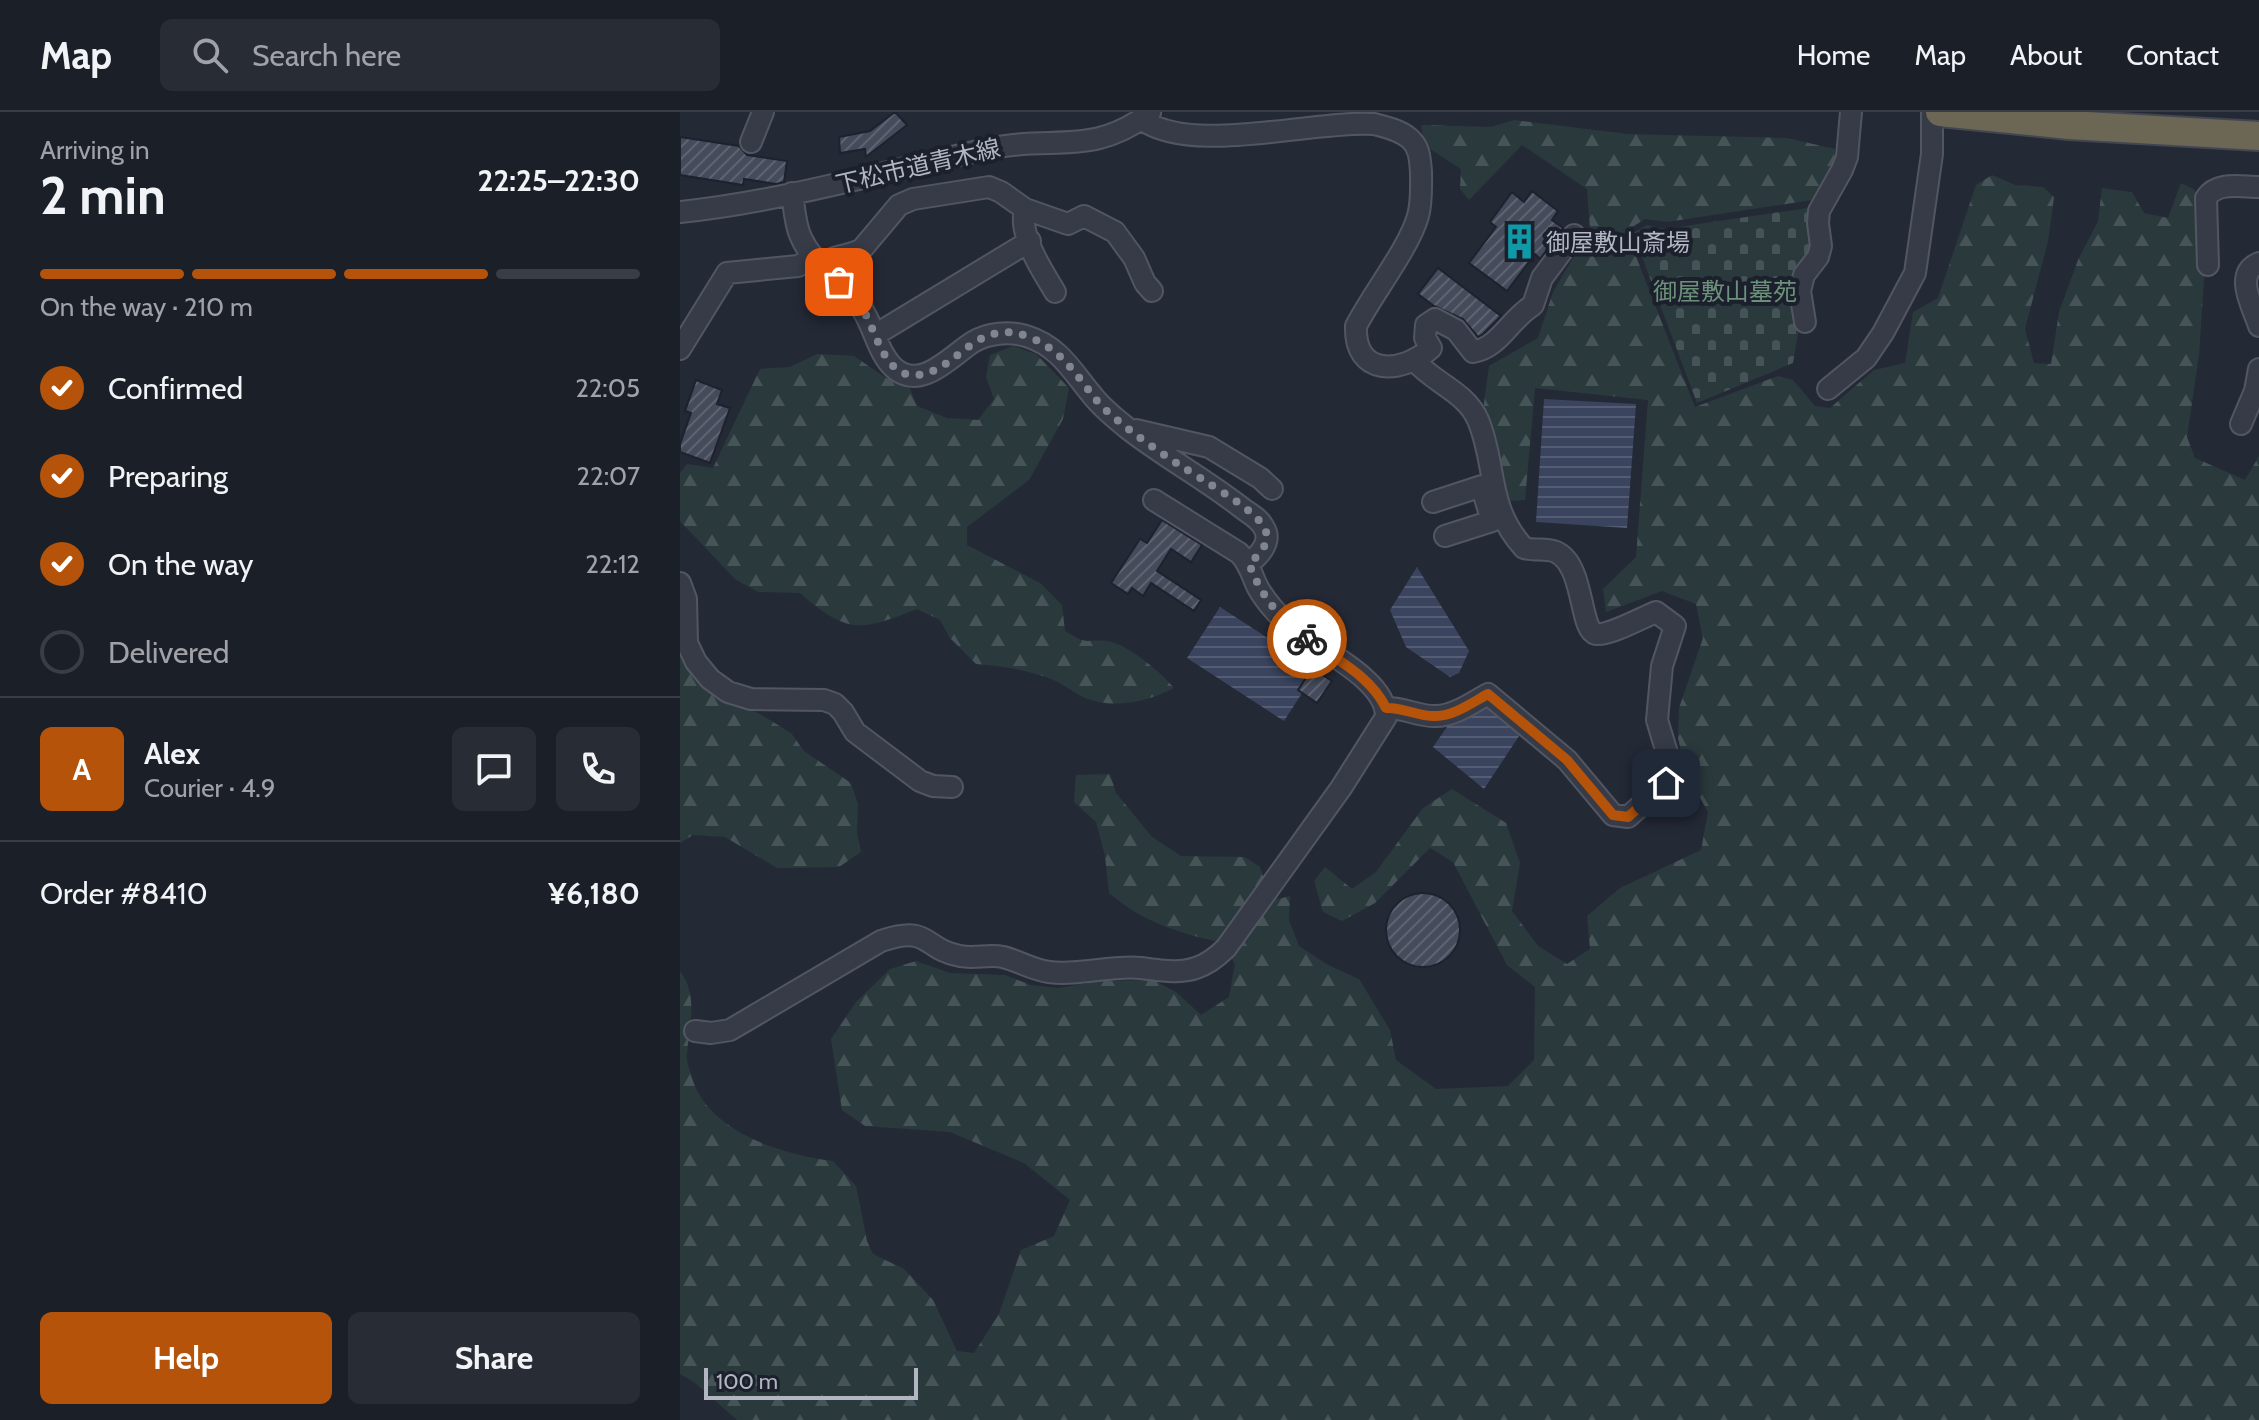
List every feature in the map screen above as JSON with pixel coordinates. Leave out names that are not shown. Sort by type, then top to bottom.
[{"type":"highway","points":[[1940,112],[2259,147]]},
{"type":"highway","points":[[2069,125],[2259,136]]},
{"type":"street","points":[[751,142],[763,112]]},
{"type":"street","points":[[1805,322],[1800,291],[1804,275],[1818,257],[1821,246],[1819,211],[1847,157],[1851,112]]},
{"type":"street","points":[[1828,389],[1866,358],[1915,273],[1932,154],[1932,112]]},
{"type":"street","points":[[1146,116],[1154,129],[1173,134],[1212,136],[1338,118],[1374,124],[1398,131],[1411,139],[1417,148],[1422,189],[1418,217],[1356,326],[1356,339],[1361,353],[1375,364],[1391,368],[1423,355],[1451,352],[1465,343]]},
{"type":"street","name":"下松市道青木線","points":[[680,212],[792,193],[1008,145],[1083,143],[1112,136],[1146,116]]},
{"type":"street","points":[[680,349],[727,273],[798,266],[854,254],[862,249],[899,205],[913,199],[989,187],[1025,209],[1068,224],[1084,216],[1107,226],[1134,258],[1152,291]]},
{"type":"street","points":[[2208,265],[2206,198],[2211,190],[2259,187]]},
{"type":"street","points":[[792,193],[799,233],[818,261],[862,309],[895,368],[910,375],[929,373],[943,366],[975,340],[1002,332],[1027,336],[1067,361],[1097,401],[1128,429],[1218,489],[1262,523],[1267,533],[1264,547],[1249,563]]},
{"type":"street","points":[[1025,209],[1023,218],[1030,241],[1055,292]]},
{"type":"street","points":[[1386,708],[1396,707],[1435,717],[1452,713],[1488,694],[1567,760],[1613,815],[1628,817],[1666,783],[1671,766],[1657,720],[1662,666],[1675,626],[1656,612],[1606,633],[1596,634],[1589,630],[1585,622],[1583,598],[1568,563],[1553,551],[1524,548],[1515,538],[1496,495],[1481,429],[1466,401],[1425,372],[1426,325],[1435,319],[1456,330],[1473,352],[1488,349],[1520,313],[1533,305],[1542,278],[1574,235]]},
{"type":"street","points":[[875,335],[1030,241]]},
{"type":"street","points":[[2259,263],[2246,273],[2245,285],[2259,326]]},
{"type":"street","points":[[2241,424],[2255,391],[2259,369]]},
{"type":"street","points":[[1128,429],[1209,447],[1260,478],[1272,489]]},
{"type":"street","points":[[1445,536],[1492,521],[1482,486],[1476,434],[1481,429]]},
{"type":"street","points":[[1433,502],[1482,486]]},
{"type":"street","points":[[695,1031],[711,1033],[730,1030],[881,941],[900,934],[917,935],[948,954],[1004,957],[1054,973],[1110,967],[1169,972],[1193,969],[1212,961],[1226,948],[1341,788],[1386,717],[1386,708],[1378,691],[1291,628],[1262,594],[1249,563],[1239,553],[1154,500]]},
{"type":"street","points":[[680,583],[686,599],[687,643],[696,662],[710,679],[728,692],[751,699],[824,700],[835,704],[855,732],[920,781],[952,787]]},
{"type":"green space","points":[[1514,120],[1627,134],[1787,138],[1835,149],[1834,172],[1812,200],[1667,222],[1645,219],[1626,231],[1695,407],[1778,376],[1793,380],[1815,406],[1830,408],[1874,370],[1905,363],[1913,312],[1938,298],[1976,185],[1992,175],[2015,185],[2043,187],[2054,197],[2048,241],[2025,329],[2034,363],[2051,364],[2059,312],[2078,260],[2098,221],[2102,188],[2132,192],[2144,213],[2168,218],[2181,183],[2195,190],[2205,264],[2199,355],[2187,437],[2195,458],[2245,480],[2259,456],[2259,1420],[737,1420],[694,1382],[680,1374],[680,971],[691,1001],[687,1060],[701,1097],[714,1113],[750,1138],[792,1153],[833,1161],[856,1186],[867,1241],[873,1254],[904,1269],[933,1300],[957,1351],[974,1353],[999,1314],[1021,1250],[1054,1236],[1070,1200],[1024,1163],[950,1132],[865,1126],[842,1110],[831,1039],[856,1002],[890,969],[916,961],[950,973],[1005,975],[1031,985],[1058,988],[1102,981],[1153,980],[1176,992],[1201,1015],[1229,997],[1235,964],[1221,942],[1162,925],[1134,911],[1109,893],[1105,856],[1096,822],[1074,802],[1076,775],[1110,774],[1116,793],[1152,837],[1181,856],[1245,857],[1260,867],[1266,885],[1278,899],[1290,896],[1289,920],[1299,946],[1328,965],[1359,979],[1390,1030],[1396,1060],[1436,1089],[1508,1086],[1534,1060],[1535,987],[1507,965],[1453,862],[1430,848],[1375,903],[1342,921],[1323,912],[1314,881],[1325,867],[1352,889],[1376,872],[1423,808],[1452,789],[1506,823],[1520,863],[1512,911],[1538,946],[1567,964],[1590,949],[1587,916],[1620,888],[1701,850],[1708,812],[1686,773],[1678,738],[1679,708],[1703,638],[1696,604],[1662,591],[1606,612],[1603,589],[1636,557],[1648,400],[1535,388],[1525,500],[1509,501],[1483,410],[1489,366],[1538,338],[1553,292],[1590,229],[1587,189],[1522,145],[1469,200],[1460,189],[1461,169],[1424,145],[1421,125],[1491,127]]},
{"type":"green space","name":"御屋敷山墓苑","points":[[1808,208],[1812,251],[1793,363],[1697,403],[1633,233],[1647,225],[1665,229]]},
{"type":"green space","points":[[1013,346],[1036,354],[1069,388],[1063,419],[1029,480],[967,527],[967,545],[1040,583],[1062,605],[1065,631],[1083,640],[1115,643],[1143,660],[1174,688],[1164,693],[1129,703],[1094,701],[1036,674],[976,664],[950,638],[940,620],[917,609],[882,622],[856,625],[831,616],[800,593],[758,592],[735,579],[680,521],[680,473],[687,464],[713,468],[760,369],[790,367],[817,354],[854,356],[886,378],[908,384],[917,406],[947,418],[978,420],[994,399],[986,377],[990,355]]},
{"type":"green space","points":[[680,653],[694,676],[721,698],[760,714],[791,733],[804,751],[851,783],[858,804],[857,833],[861,852],[839,867],[777,868],[725,837],[693,835],[680,843]]},
{"type":"water","points":[[1544,399],[1636,404],[1627,528],[1536,522]]},
{"type":"water","points":[[1417,567],[1469,651],[1459,673],[1450,677],[1406,647],[1390,610]]},
{"type":"water","points":[[1220,607],[1317,670],[1284,721],[1187,658]]},
{"type":"water","points":[[1486,705],[1521,733],[1484,789],[1433,747],[1449,724]]},
{"type":"building","points":[[895,112],[907,125],[866,157],[865,149],[840,153],[839,137],[870,131]]},
{"type":"building","points":[[680,137],[739,146],[747,155],[787,161],[784,182],[776,184],[744,179],[743,185],[680,175]]},
{"type":"building","name":"御屋敷山斎場","points":[[1532,191],[1558,211],[1552,220],[1563,228],[1540,259],[1535,254],[1507,291],[1469,263],[1496,227],[1490,222],[1512,192],[1524,202]]},
{"type":"building","points":[[1438,268],[1501,316],[1483,334],[1478,337],[1463,319],[1434,306],[1418,294]]},
{"type":"building","points":[[696,380],[722,390],[717,404],[730,408],[710,463],[680,452],[691,413],[685,411]]},
{"type":"building","points":[[1162,520],[1202,545],[1191,562],[1171,549],[1157,571],[1201,600],[1194,611],[1151,583],[1143,596],[1132,588],[1128,594],[1111,583],[1140,539],[1147,543]]},
{"type":"building","points":[[1317,661],[1326,667],[1321,674],[1332,681],[1317,703],[1298,690]]},
{"type":"building","points":[[1416,893],[1430,893],[1444,899],[1454,909],[1460,930],[1454,951],[1444,961],[1430,967],[1416,967],[1402,961],[1392,951],[1386,937],[1386,923],[1392,909],[1402,899]]},
{"type":"way so far","points":[[839,282],[862,309],[895,368],[910,375],[929,373],[943,366],[975,340],[1002,332],[1027,336],[1067,361],[1104,408],[1128,429],[1218,489],[1262,523],[1267,533],[1264,547],[1249,563],[1256,584],[1291,628],[1307,639]]},
{"type":"place","name":"御屋敷山斎場","points":[[1520,242]]},
{"type":"route","points":[[1307,639],[1346,664],[1378,691],[1386,708],[1396,707],[1435,717],[1452,713],[1488,694],[1567,760],[1613,815],[1628,817],[1666,783]]}]
